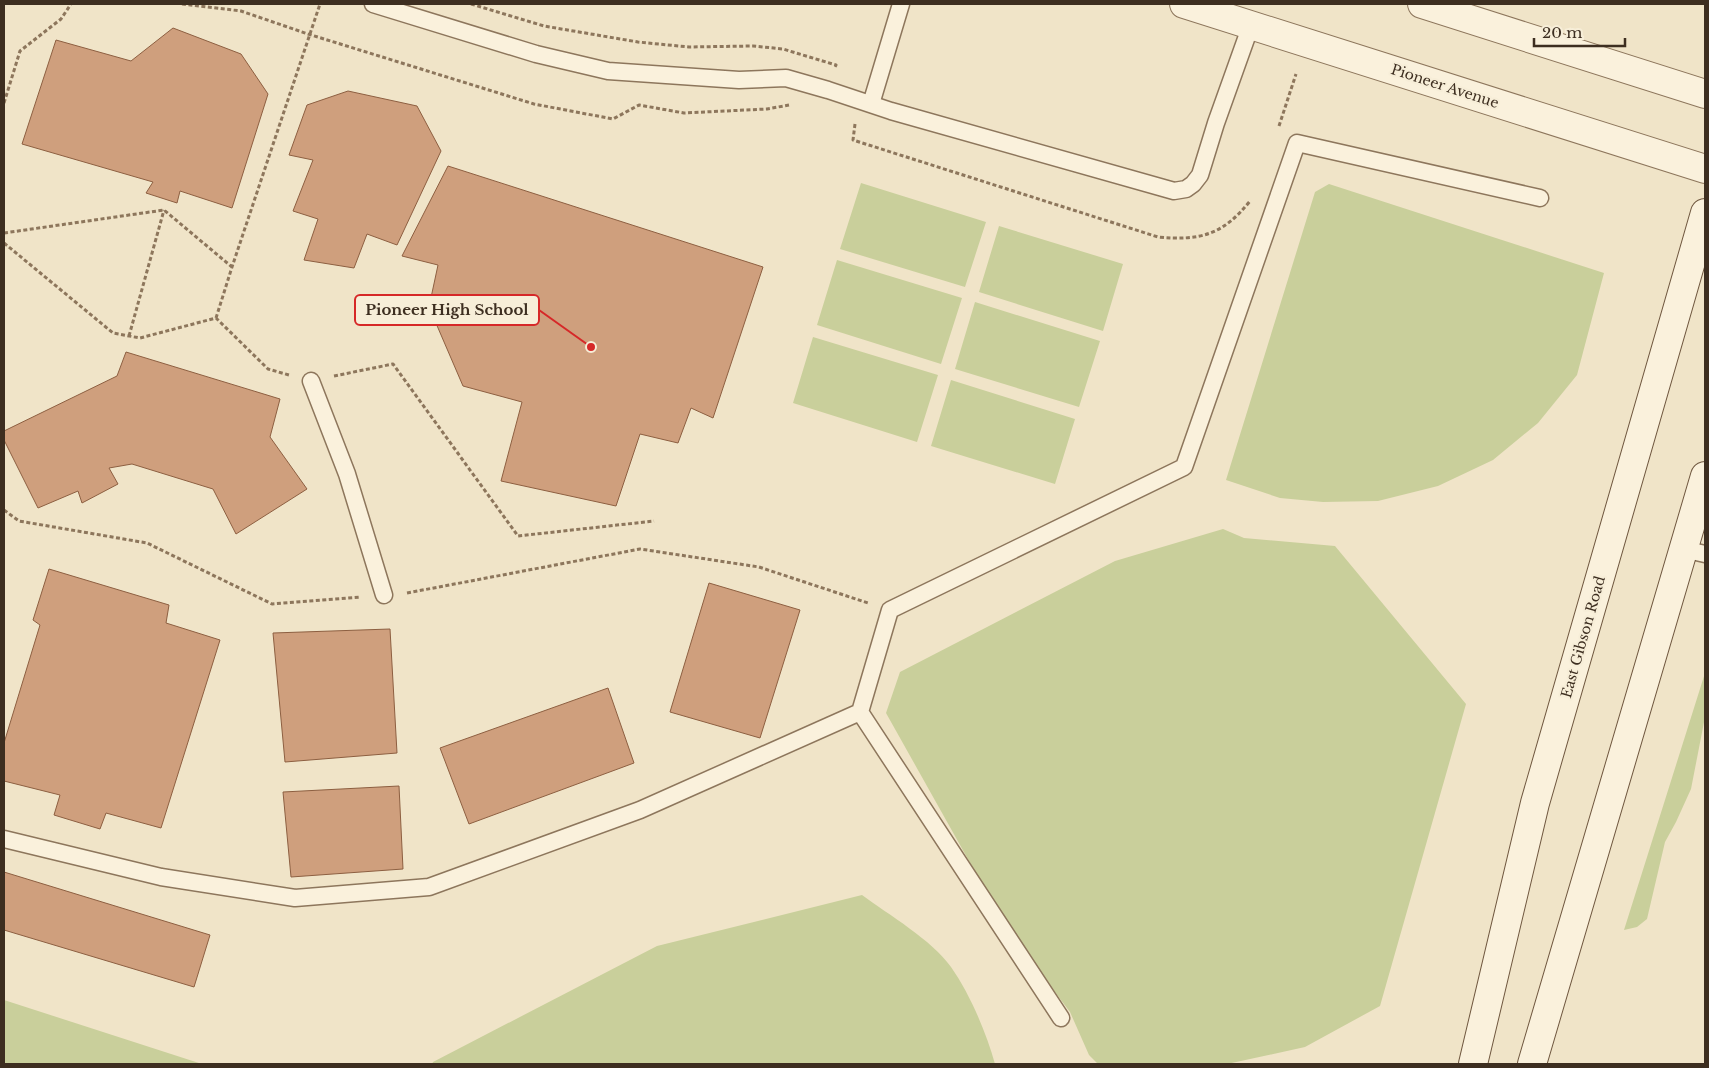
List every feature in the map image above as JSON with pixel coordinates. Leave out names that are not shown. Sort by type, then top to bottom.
[{"type":"main road","name":"Pioneer Avenue","points":[[1184,4],[1705,169]]},
{"type":"main road","points":[[1422,4],[1705,94]]},
{"type":"main road","name":"East Gibson Road","points":[[1473,1064],[1535,803],[1705,214]]},
{"type":"main road","points":[[1532,1064],[1694,552],[1705,476]]},
{"type":"lane","points":[[373,4],[536,54],[608,71],[739,80],[786,78],[1168,190],[1179,191],[1193,184],[1200,174],[1251,25]]},
{"type":"lane","points":[[871,104],[901,4]]},
{"type":"lane","points":[[1060,1018],[860,712],[890,610],[1184,466],[1297,142],[1540,198]]},
{"type":"lane","points":[[311,381],[347,474],[384,594]]},
{"type":"lane","points":[[4,839],[161,877],[295,898],[429,887],[640,810],[860,712]]},
{"type":"path","points":[[4,103],[20,52],[60,19],[71,4]]},
{"type":"path","points":[[182,4],[241,10],[308,34],[534,104],[612,119],[638,105],[684,113],[767,109],[790,105]]},
{"type":"path","points":[[216,318],[308,34],[320,4]]},
{"type":"path","points":[[471,4],[544,26],[638,42],[689,48],[753,46],[783,49],[836,65],[828,90]]},
{"type":"path","points":[[853,140],[855,122]]},
{"type":"path","points":[[4,233],[164,210],[232,267]]},
{"type":"path","points":[[129,336],[164,210]]},
{"type":"path","points":[[4,510],[20,520],[147,543],[272,604],[412,592],[640,549],[759,567],[890,610]]},
{"type":"green space","points":[[861,183],[986,222],[965,287],[840,249]]},
{"type":"green space","points":[[1329,184],[1604,273],[1577,375],[1538,423],[1493,460],[1438,486],[1378,501],[1323,502],[1280,498],[1226,480],[1315,192]]},
{"type":"green space","points":[[999,226],[1123,264],[1103,331],[979,292]]},
{"type":"green space","points":[[837,260],[962,298],[941,364],[817,325]]},
{"type":"green space","points":[[975,302],[1100,341],[1079,407],[955,369]]},
{"type":"green space","points":[[813,337],[938,375],[917,442],[793,403]]},
{"type":"green space","points":[[951,380],[1075,419],[1055,484],[931,446]]},
{"type":"green space","points":[[1223,529],[1244,538],[1335,546],[1466,704],[1380,1006],[1305,1047],[1227,1064],[1098,1064],[1089,1055],[1070,1012],[1006,927],[886,713],[900,672],[1115,561]]},
{"type":"green space","points":[[1705,673],[1705,717],[1691,789],[1665,842],[1647,919],[1637,927],[1624,930]]},
{"type":"green space","points":[[862,895],[910,928],[933,947],[951,967],[965,989],[977,1014],[995,1064],[432,1064],[657,946]]},
{"type":"green space","points":[[4,1000],[202,1064],[4,1064]]},
{"type":"building","points":[[173,28],[241,54],[268,94],[232,208],[180,191],[177,203],[146,193],[153,182],[22,144],[56,40],[131,61]]},
{"type":"building","points":[[348,91],[417,106],[441,151],[397,245],[367,234],[354,268],[304,260],[318,219],[293,211],[313,160],[289,155],[307,105]]},
{"type":"building","points":[[448,166],[763,267],[713,418],[691,408],[678,443],[640,434],[616,506],[501,481],[522,402],[463,386],[429,307],[438,265],[402,256]]},
{"type":"building","points":[[126,352],[280,399],[270,437],[307,489],[236,534],[213,489],[132,464],[109,468],[118,484],[82,503],[78,491],[38,508],[4,440],[4,431],[117,376]]},
{"type":"building","points":[[49,569],[169,605],[166,623],[220,640],[161,828],[106,813],[100,829],[54,815],[60,795],[4,781],[4,743],[40,625],[33,620]]},
{"type":"building","points":[[709,583],[800,610],[760,738],[670,712]]},
{"type":"building","points":[[390,629],[397,753],[285,762],[273,633]]},
{"type":"building","points":[[608,688],[634,763],[469,824],[440,748]]},
{"type":"building","points":[[399,786],[403,869],[291,877],[283,792]]},
{"type":"building","points":[[4,872],[210,935],[194,987],[4,930]]},
{"type":"place","name":"Pioneer High School","points":[[591,347]]}]
